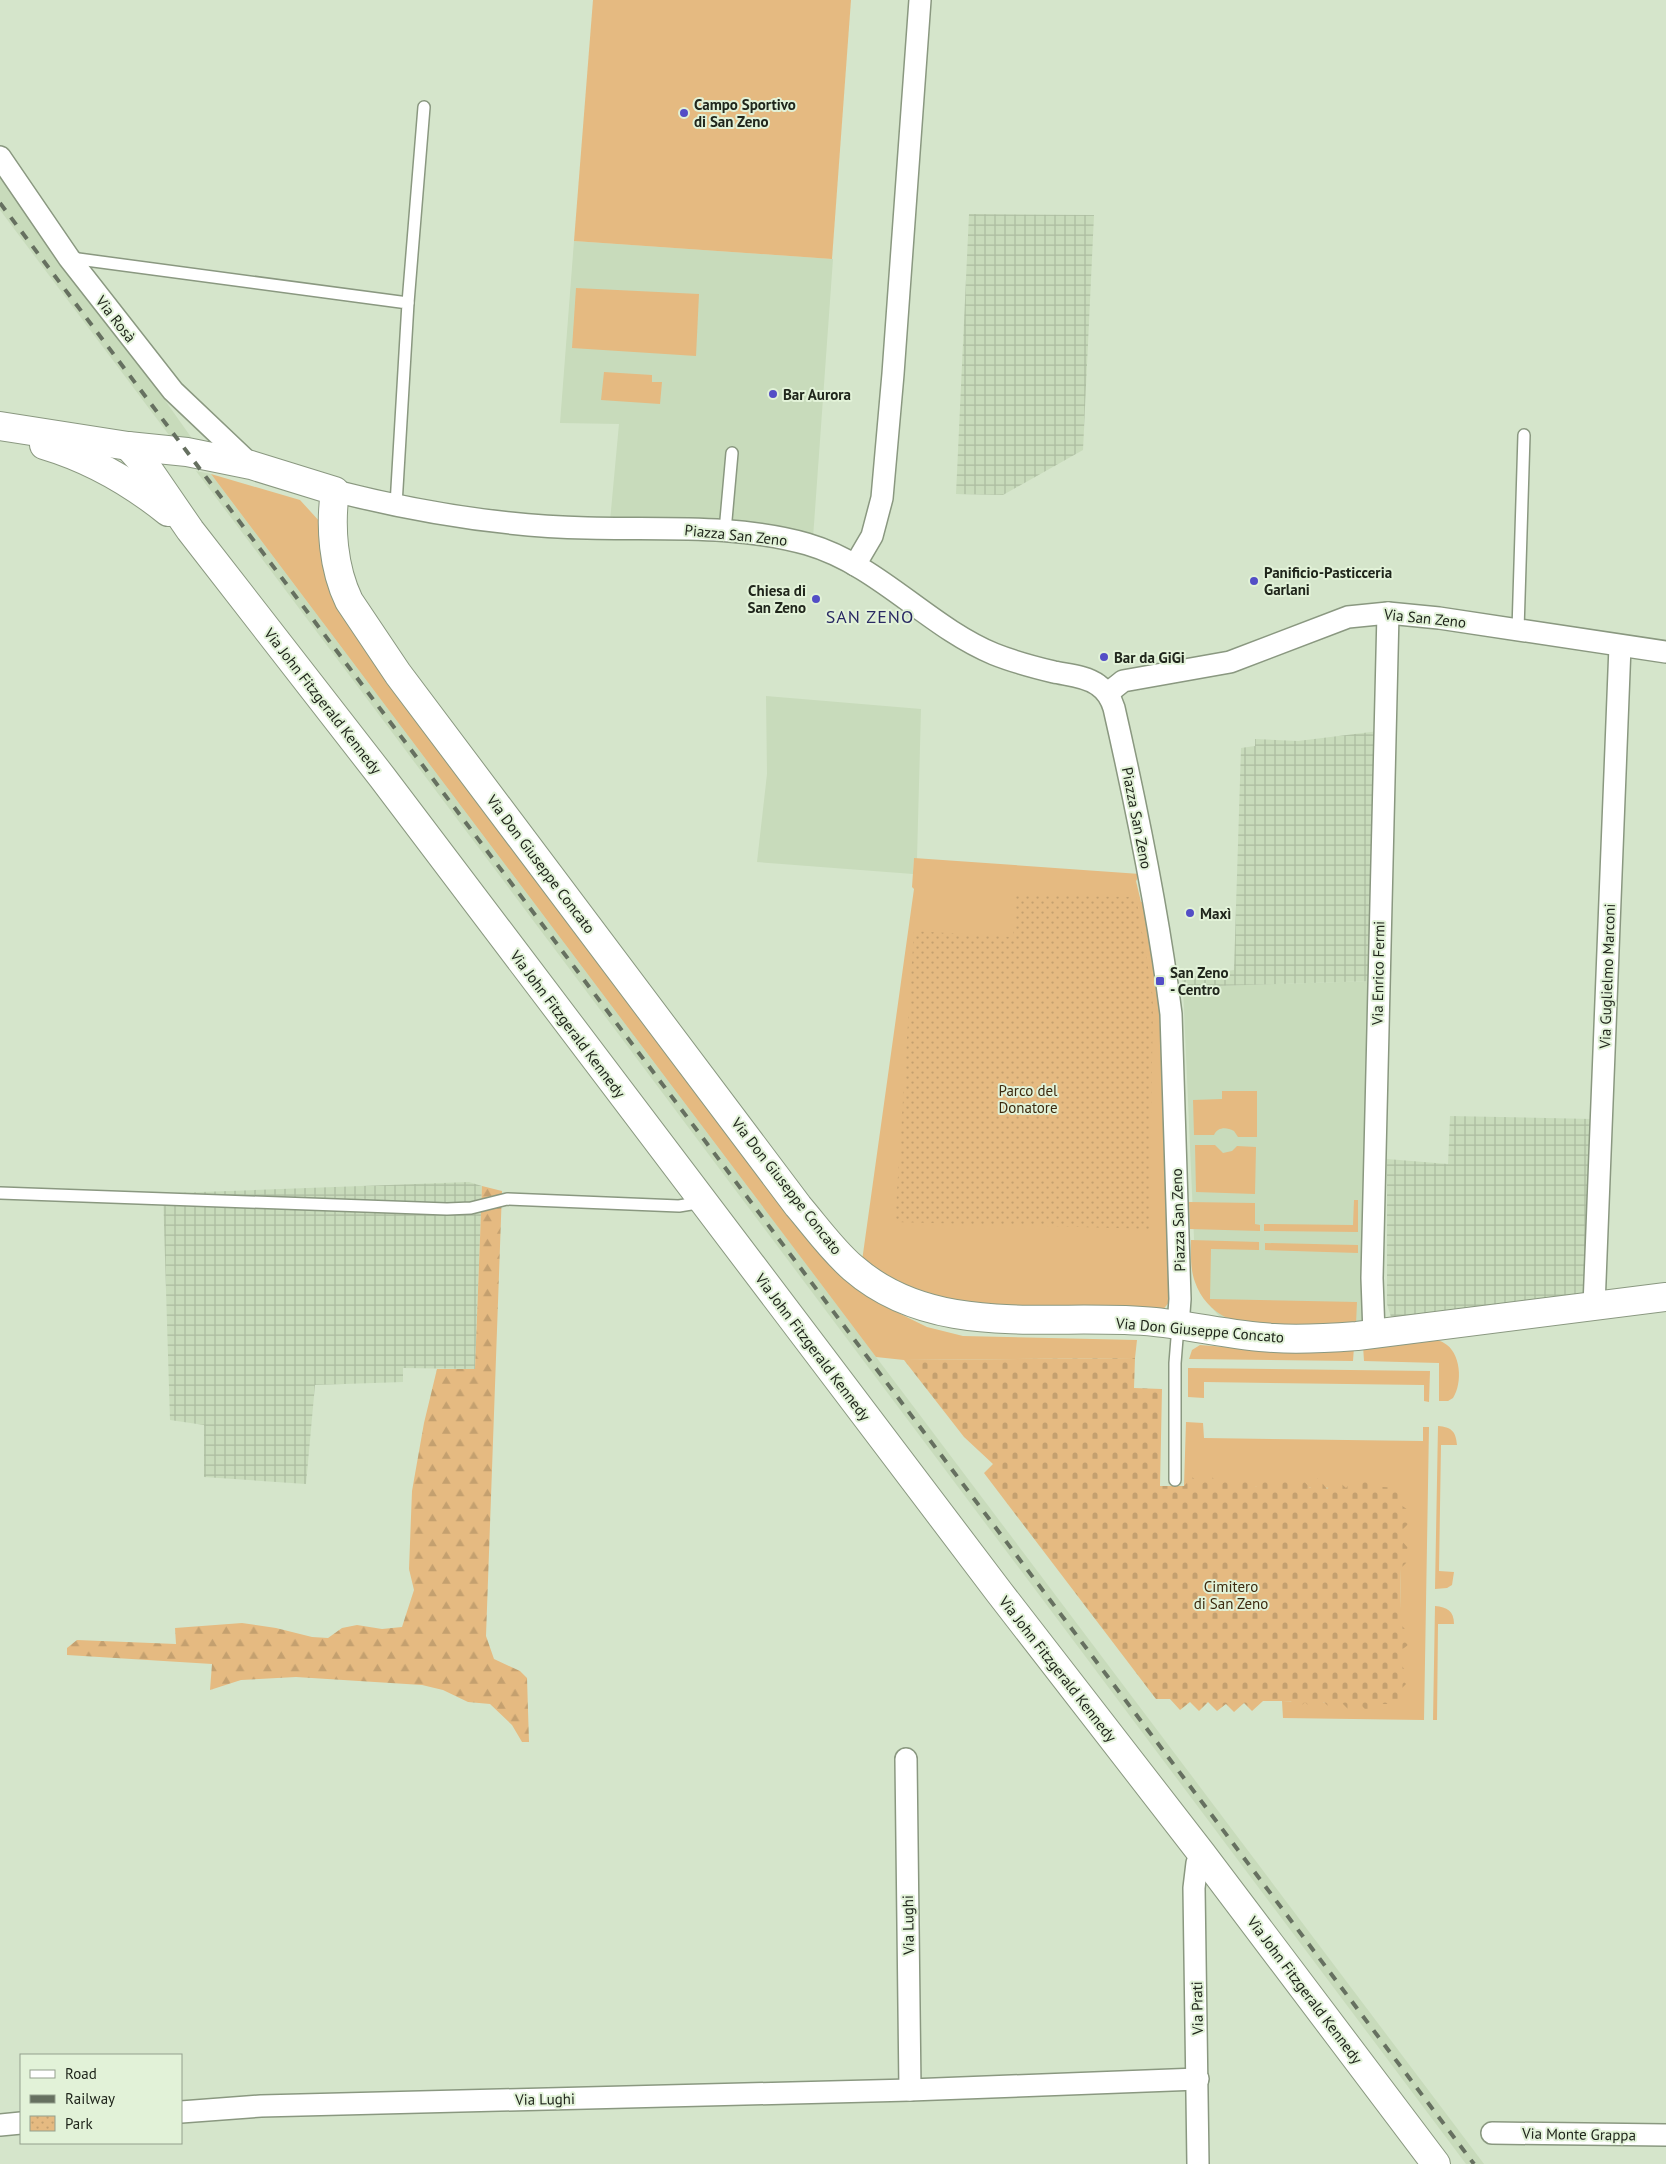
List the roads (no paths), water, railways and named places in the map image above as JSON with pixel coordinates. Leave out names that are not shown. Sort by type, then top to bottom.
[{"type":"main road","points":[[0,426],[124,445],[187,452],[251,465],[335,491]]},
{"type":"main road","name":"Via John Fitzgerald Kennedy","points":[[0,431],[56,448],[113,473],[143,492],[190,530]]},
{"type":"main road","points":[[113,473],[111,461],[115,451],[124,445]]},
{"type":"main road","name":"Via John Fitzgerald Kennedy","points":[[124,445],[146,466],[190,530],[382,777],[999,1592],[1202,1854],[1436,2164]]},
{"type":"main road","name":"Via Don Giuseppe Concato","points":[[335,491],[334,530],[338,567],[349,601],[398,674],[798,1206],[853,1268],[889,1292],[929,1309],[981,1318],[1155,1322],[1276,1338],[1320,1338],[1374,1334],[1666,1297]]},
{"type":"street","points":[[855,565],[872,536],[882,498],[893,374],[920,0]]},
{"type":"street","name":"Via Rosà","points":[[0,157],[69,258],[173,392],[251,465]]},
{"type":"street","points":[[335,491],[396,505]]},
{"type":"street","name":"Piazza San Zeno","points":[[396,505],[517,524],[725,531],[795,541],[822,549],[855,565],[981,648],[1024,665],[1090,680],[1108,693],[1114,708],[1141,835],[1165,967],[1171,1014],[1180,1299],[1178,1326]]},
{"type":"street","name":"Via San Zeno","points":[[1108,693],[1123,681],[1230,662],[1348,617],[1388,613],[1666,652]]},
{"type":"street","name":"Via Enrico Fermi","points":[[1374,1334],[1372,1278],[1388,613]]},
{"type":"street","name":"Via Guglielmo Marconi","points":[[1594,1306],[1620,646]]},
{"type":"street","name":"Via Lughi","points":[[906,1760],[910,2090]]},
{"type":"street","name":"Via Prati","points":[[1198,2164],[1194,1888],[1197,1863],[1202,1854]]},
{"type":"street","name":"Via Lughi","points":[[182,2112],[261,2106],[910,2090],[1198,2079]]},
{"type":"street","points":[[0,2125],[20,2123]]},
{"type":"street","name":"Via Monte Grappa","points":[[1492,2133],[1666,2135]]},
{"type":"lane","points":[[396,505],[408,303],[424,107]]},
{"type":"lane","points":[[69,258],[408,303]]},
{"type":"lane","points":[[1518,630],[1524,435]]},
{"type":"lane","points":[[725,531],[732,453]]},
{"type":"lane","points":[[0,1193],[447,1209],[470,1208],[507,1199],[679,1206],[704,1202]]},
{"type":"lane","name":"Piazza San Zeno","points":[[1174,1480],[1175,1364],[1178,1326]]},
{"type":"railway","points":[[0,203],[1474,2164]]},
{"type":"place","name":"Campo Sportivo di San Zeno","points":[[684,113]]},
{"type":"place","name":"Bar Aurora","points":[[773,394]]},
{"type":"place","name":"Panificio-Pasticceria Garlani","points":[[1254,581]]},
{"type":"place","name":"Chiesa di San Zeno","points":[[816,599]]},
{"type":"place","name":"Bar da GiGi","points":[[1104,657]]},
{"type":"place","name":"Maxì","points":[[1190,913]]},
{"type":"place","name":"San Zeno - Centro","points":[[1160,981]]},
{"type":"district","name":"SAN ZENO","points":[[870,616]]},
{"type":"park label","name":"Parco del Donatore","points":[[1028,1098]]},
{"type":"park label","name":"Cimitero di San Zeno","points":[[1231,1594]]}]
